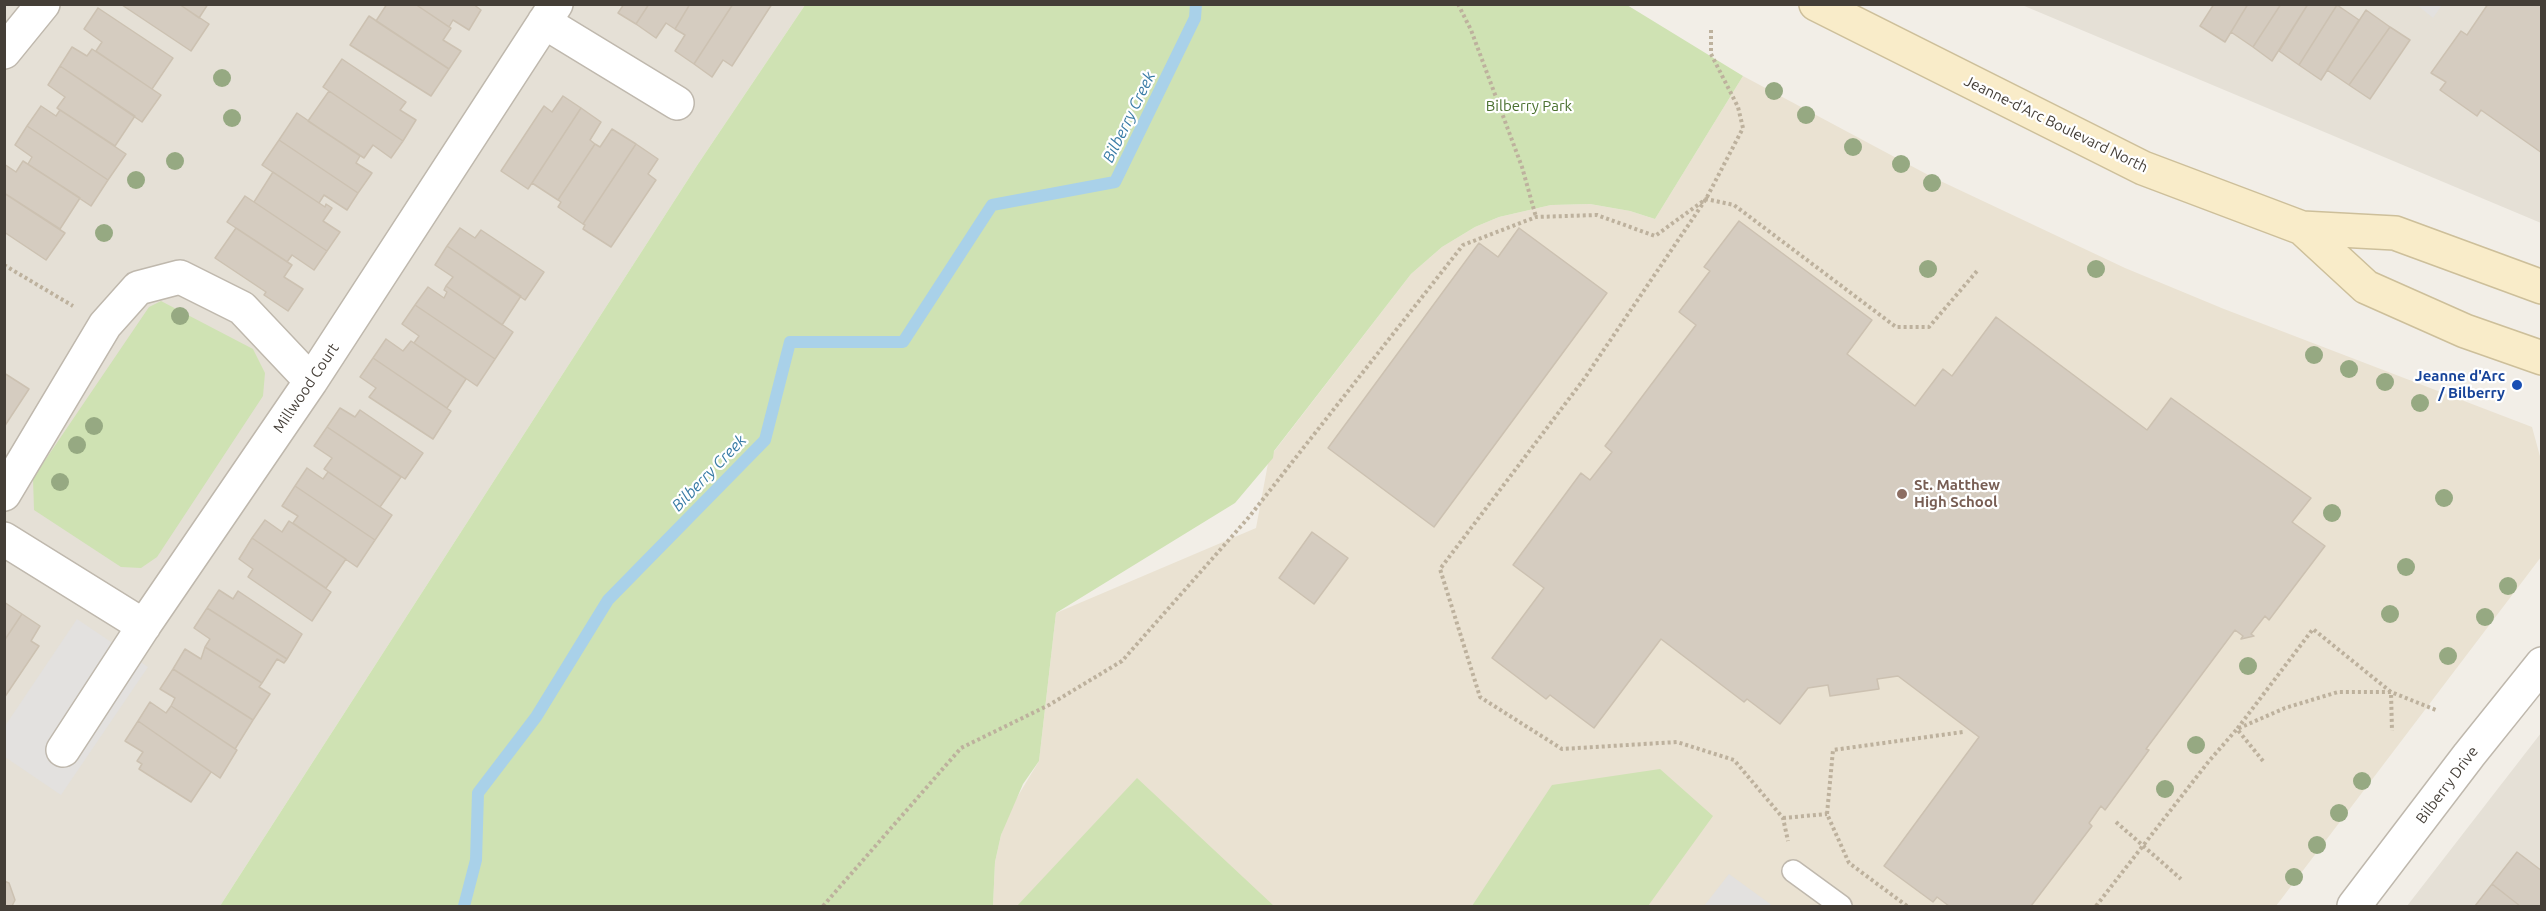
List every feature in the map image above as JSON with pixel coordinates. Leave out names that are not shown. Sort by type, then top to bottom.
[{"type":"main road","name":"Jeanne-d'Arc Boulevard North","points":[[1816,4],[2143,168],[2302,228],[2395,232],[2541,287]]},
{"type":"main road","name":"Jeanne-d'Arc Boulevard North","points":[[2302,228],[2366,287],[2465,331],[2541,358]]},
{"type":"street","points":[[4,52],[43,4]]},
{"type":"street","name":"Millwood Court","points":[[63,750],[144,626],[311,381],[550,13],[677,104]]},
{"type":"street","points":[[4,494],[105,325],[138,288],[180,278],[242,308],[311,381]]},
{"type":"street","points":[[4,539],[144,626]]},
{"type":"street","name":"Bilberry Drive","points":[[2354,906],[2541,664]]},
{"type":"lane","points":[[1793,871],[1841,906]]},
{"type":"path","points":[[1458,4],[1471,30],[1514,146],[1536,217]]},
{"type":"path","points":[[1711,30],[1711,54],[1738,107],[1743,128],[1706,199],[1584,379],[1440,569],[1480,697],[1562,749],[1677,742],[1734,760],[1783,818],[1793,871]]},
{"type":"path","points":[[823,906],[961,748],[1049,705],[1122,661],[1249,517],[1463,245],[1536,217],[1597,215],[1655,236],[1706,199],[1734,205],[1896,327],[1929,327],[1977,271]]},
{"type":"path","points":[[4,265],[105,325]]},
{"type":"path","points":[[2096,906],[2209,760],[2237,729],[2313,629],[2391,692],[2436,710]]},
{"type":"path","points":[[2237,729],[2285,708],[2338,692],[2391,692]]},
{"type":"path","points":[[2391,692],[2392,731]]},
{"type":"path","points":[[2237,729],[2263,762]]},
{"type":"path","points":[[1907,906],[1849,863],[1827,814],[1833,750],[1963,732]]},
{"type":"path","points":[[1783,818],[1827,814]]},
{"type":"path","points":[[2116,822],[2181,879]]},
{"type":"shaded area","points":[[5,5],[805,5],[698,164],[220,906],[5,906]]},
{"type":"shaded area","points":[[2022,5],[2541,5],[2541,223]]},
{"type":"shaded area","points":[[2417,5],[2442,5],[2433,18]]},
{"type":"shaded area","name":"St. Matthew High School","points":[[1743,76],[1932,177],[2125,268],[2224,309],[2532,427],[2541,460],[2541,557],[2276,906],[993,906],[995,862],[1001,835],[1010,809],[1039,761],[1056,613],[1256,528],[1269,458],[1411,274],[1442,247],[1475,227],[1499,217],[1551,205],[1590,204],[1630,211],[1655,219]]},
{"type":"shaded area","points":[[77,619],[148,667],[61,795],[5,757],[5,726]]},
{"type":"shaded area","points":[[2541,733],[2541,906],[2407,906]]},
{"type":"shaded area","points":[[1729,874],[1773,906],[1704,906]]},
{"type":"green space","name":"Bilberry Park","points":[[805,5],[1627,5],[1743,76],[1655,219],[1630,211],[1590,204],[1551,205],[1499,217],[1475,227],[1442,247],[1411,274],[1274,451],[1273,458],[1235,503],[1056,613],[1039,761],[1023,784],[1001,835],[995,862],[993,906],[220,906],[698,164]]},
{"type":"green space","points":[[161,301],[253,349],[265,373],[263,396],[157,557],[141,568],[121,567],[34,510],[33,478],[149,307]]},
{"type":"green space","points":[[1660,769],[1713,816],[1648,906],[1472,906],[1552,785]]},
{"type":"green space","points":[[1137,778],[1274,906],[1017,906]]},
{"type":"building","points":[[179,4],[208,4],[199,18]]},
{"type":"building","points":[[179,4],[209,24],[191,51],[122,5]]},
{"type":"building","points":[[387,4],[415,4],[451,28],[443,40],[461,51],[449,69],[376,21]]},
{"type":"building","points":[[415,4],[473,4],[481,10],[469,30],[453,20],[449,27]]},
{"type":"building","points":[[624,4],[649,4],[636,24],[618,13]]},
{"type":"building","points":[[649,4],[690,4],[675,29],[666,23],[656,38],[636,24]]},
{"type":"building","points":[[690,4],[733,4],[694,64],[675,51],[685,35],[675,29]]},
{"type":"building","points":[[733,4],[772,4],[732,66],[723,60],[712,77],[694,64]]},
{"type":"building","points":[[2214,4],[2248,4],[2225,42],[2200,26]]},
{"type":"building","points":[[2248,4],[2281,4],[2253,47],[2231,32]]},
{"type":"building","points":[[2281,4],[2308,4],[2272,61],[2253,47]]},
{"type":"building","points":[[2308,4],[2337,5],[2299,65],[2279,51]]},
{"type":"building","points":[[2488,4],[2538,4],[2542,7],[2542,153],[2481,110],[2477,116],[2440,90],[2446,82],[2431,73],[2461,31],[2467,35]]},
{"type":"building","points":[[2337,5],[2359,20],[2321,80],[2299,65]]},
{"type":"building","points":[[98,8],[173,58],[152,89],[96,51],[102,42],[84,29]]},
{"type":"building","points":[[2366,10],[2390,27],[2349,85],[2327,70]]},
{"type":"building","points":[[369,16],[449,69],[431,96],[350,45]]},
{"type":"building","points":[[2390,27],[2410,40],[2370,99],[2349,85]]},
{"type":"building","points":[[72,47],[87,56],[92,49],[161,95],[142,122],[60,66]]},
{"type":"building","points":[[342,59],[406,102],[400,110],[416,120],[403,141],[323,87]]},
{"type":"building","points":[[60,66],[135,116],[115,146],[57,108],[65,97],[48,85]]},
{"type":"building","points":[[329,91],[403,141],[391,158],[373,145],[364,158],[308,121]]},
{"type":"building","points":[[563,96],[581,108],[528,189],[501,171],[544,106],[552,112]]},
{"type":"building","points":[[41,106],[56,116],[60,110],[126,154],[108,180],[27,126]]},
{"type":"building","points":[[581,108],[601,122],[590,140],[595,144],[558,200],[532,183]]},
{"type":"building","points":[[297,113],[360,156],[356,163],[372,173],[358,193],[279,140]]},
{"type":"building","points":[[27,126],[108,180],[91,206],[28,164],[32,157],[15,145]]},
{"type":"building","points":[[612,129],[636,144],[583,224],[558,207],[561,202],[558,200],[595,144],[600,147]]},
{"type":"building","points":[[279,140],[358,193],[347,210],[324,195],[319,203],[262,165]]},
{"type":"building","points":[[636,144],[658,159],[648,174],[656,180],[611,247],[583,229],[585,225],[583,224]]},
{"type":"building","points":[[23,161],[80,198],[60,229],[4,193],[4,164],[16,172]]},
{"type":"building","points":[[273,172],[325,207],[326,204],[332,208],[323,221],[340,232],[327,251],[254,202]]},
{"type":"building","points":[[4,193],[65,233],[46,260],[4,232]]},
{"type":"building","points":[[245,196],[327,251],[314,270],[292,255],[287,262],[227,222]]},
{"type":"building","points":[[1739,221],[1872,320],[1847,354],[1915,406],[1943,369],[1952,376],[1996,317],[2147,430],[2171,398],[2311,498],[2292,522],[2325,546],[2269,620],[2265,616],[2251,634],[2254,636],[2241,639],[2243,636],[2235,630],[2146,749],[2149,750],[2105,810],[2101,806],[2089,823],[2092,826],[2031,906],[1949,906],[1937,897],[1933,902],[1884,866],[1979,737],[1898,676],[1877,679],[1879,689],[1830,696],[1828,685],[1808,688],[1780,724],[1747,699],[1744,702],[1661,639],[1594,728],[1550,695],[1546,699],[1492,658],[1544,588],[1513,565],[1581,473],[1590,480],[1612,452],[1605,446],[1696,325],[1679,312],[1710,271],[1704,267]]},
{"type":"building","points":[[236,228],[292,265],[284,277],[303,289],[288,311],[264,295],[266,292],[215,258]]},
{"type":"building","points":[[460,228],[475,238],[481,230],[544,272],[525,300],[447,246]]},
{"type":"building","points":[[1519,228],[1607,293],[1434,527],[1328,448],[1479,243],[1498,257]]},
{"type":"building","points":[[447,246],[521,296],[502,325],[446,286],[453,277],[435,265]]},
{"type":"building","points":[[446,286],[513,332],[495,359],[415,305],[428,287],[444,298],[447,292],[444,290]]},
{"type":"building","points":[[415,305],[495,359],[477,386],[414,343],[419,336],[402,324]]},
{"type":"building","points":[[386,339],[403,351],[411,341],[466,379],[447,408],[373,358]]},
{"type":"building","points":[[373,358],[451,411],[433,439],[369,397],[376,388],[360,377]]},
{"type":"building","points":[[4,373],[29,389],[4,427]]},
{"type":"building","points":[[340,408],[355,417],[360,410],[423,453],[405,479],[327,427]]},
{"type":"building","points":[[327,427],[401,477],[380,507],[324,469],[332,458],[314,446]]},
{"type":"building","points":[[307,468],[323,479],[328,472],[392,515],[375,540],[295,486]]},
{"type":"building","points":[[295,486],[375,540],[357,567],[293,523],[298,516],[282,506]]},
{"type":"building","points":[[265,520],[282,532],[289,521],[346,559],[326,588],[252,538]]},
{"type":"building","points":[[1312,532],[1348,558],[1314,604],[1279,578]]},
{"type":"building","points":[[252,538],[331,592],[312,621],[248,577],[253,569],[239,559]]},
{"type":"building","points":[[219,590],[233,599],[238,591],[302,634],[287,659],[207,608]]},
{"type":"building","points":[[4,602],[22,614],[4,641]]},
{"type":"building","points":[[207,608],[287,659],[284,663],[277,659],[262,683],[205,647],[210,639],[194,628]]},
{"type":"building","points":[[22,614],[40,626],[31,641],[39,646],[4,698],[4,641]]},
{"type":"building","points":[[205,647],[262,683],[259,687],[270,694],[253,720],[173,669],[185,649],[201,659]]},
{"type":"building","points":[[173,669],[253,720],[235,749],[171,706],[175,698],[160,689]]},
{"type":"building","points":[[150,702],[166,713],[171,706],[237,750],[220,778],[138,721]]},
{"type":"building","points":[[138,721],[211,772],[191,802],[139,769],[142,764],[137,761],[143,752],[125,741]]},
{"type":"building","points":[[2517,852],[2542,871],[2542,906],[2520,906],[2492,884]]},
{"type":"building","points":[[4,881],[9,883],[15,900],[12,906],[4,906]]},
{"type":"building","points":[[2492,884],[2520,906],[2475,906]]},
{"type":"waterway","name":"Bilberry Creek","points":[[464,906],[476,860],[478,793],[536,717],[608,600],[765,440],[790,342],[903,342],[992,205],[1115,182],[1195,18],[1196,4]]},
{"type":"place","name":"Jeanne d'Arc / Bilberry","points":[[2517,385]]},
{"type":"place","name":"St. Matthew High School","points":[[1902,494]]}]
